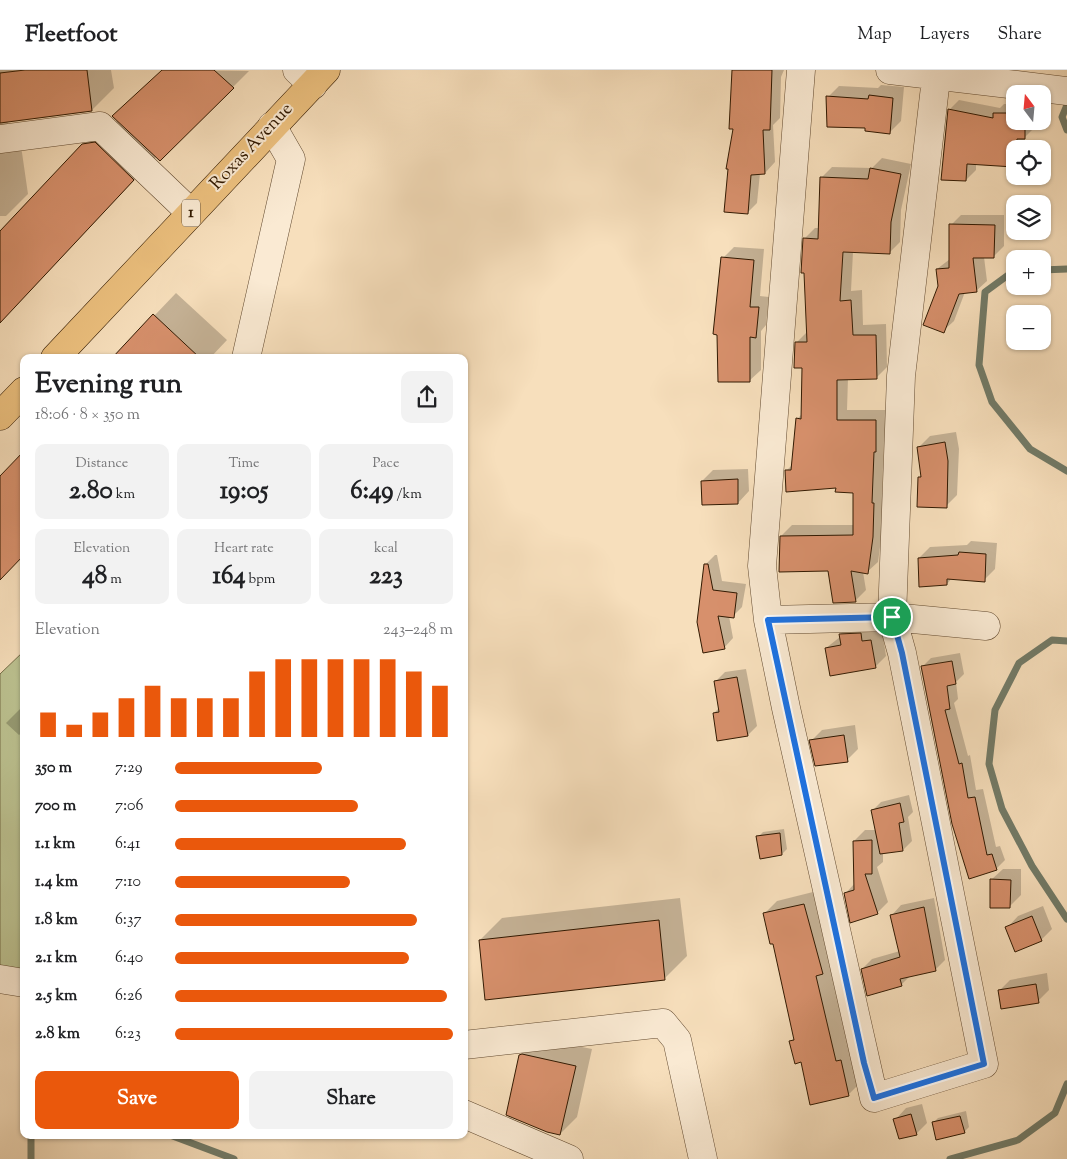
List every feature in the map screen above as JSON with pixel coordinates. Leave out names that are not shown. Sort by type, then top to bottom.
[{"type":"main road","name":"Roxas Avenue","points":[[59,354],[272,126],[315,74]]},
{"type":"main road","points":[[0,416],[20,395]]},
{"type":"street","points":[[800,70],[762,566],[768,620],[864,1063],[874,1098],[984,1064],[902,653],[892,617],[901,376],[937,73]]},
{"type":"street","points":[[890,70],[937,73],[1067,91]]},
{"type":"street","points":[[0,139],[100,126],[191,213]]},
{"type":"street","points":[[247,354],[290,160],[272,126]]},
{"type":"street","points":[[768,620],[892,617],[986,626]]},
{"type":"street","points":[[0,979],[20,982]]},
{"type":"street","points":[[468,1045],[663,1023],[677,1040],[703,1159]]},
{"type":"street","points":[[468,1116],[569,1159]]},
{"type":"green space","points":[[20,655],[20,970],[0,968],[0,674]]},
{"type":"building","points":[[25,70],[87,70],[92,111],[0,123],[0,73]]},
{"type":"building","points":[[162,70],[214,70],[234,88],[160,161],[112,116]]},
{"type":"building","points":[[732,70],[772,70],[770,130],[763,130],[765,174],[751,175],[748,214],[724,212],[728,169],[726,169],[733,129],[729,129]]},
{"type":"building","points":[[869,95],[893,98],[890,134],[865,131],[865,128],[827,127],[826,96],[868,99]]},
{"type":"building","points":[[948,109],[993,118],[993,113],[1006,113],[1006,130],[1025,130],[1025,139],[1006,140],[1006,166],[967,164],[966,181],[941,180]]},
{"type":"building","points":[[95,142],[134,180],[0,323],[0,231],[82,144]]},
{"type":"building","points":[[870,168],[901,174],[891,222],[890,254],[843,252],[840,301],[851,300],[853,335],[876,335],[877,379],[837,380],[837,420],[876,420],[876,452],[874,452],[872,503],[874,503],[873,537],[868,574],[851,571],[856,602],[833,603],[828,571],[779,572],[780,536],[853,535],[853,493],[835,492],[836,488],[786,492],[785,470],[791,470],[796,418],[801,419],[802,368],[794,368],[795,342],[807,342],[804,273],[801,273],[803,238],[818,239],[820,177],[868,179]]},
{"type":"building","points":[[949,224],[995,225],[994,258],[973,258],[977,292],[959,294],[944,333],[923,325],[938,286],[936,269],[949,268]]},
{"type":"building","points":[[721,257],[754,260],[750,307],[759,307],[756,338],[750,337],[750,382],[718,382],[717,335],[713,334]]},
{"type":"building","points":[[153,314],[196,354],[116,354]]},
{"type":"building","points":[[945,442],[948,461],[947,508],[917,507],[918,477],[921,477],[917,447]]},
{"type":"building","points":[[20,455],[20,559],[0,580],[0,476]]},
{"type":"building","points":[[738,479],[738,504],[702,505],[701,481]]},
{"type":"building","points":[[959,552],[986,554],[985,582],[947,579],[947,585],[919,587],[918,558],[958,555]]},
{"type":"building","points":[[704,564],[708,564],[713,590],[737,593],[734,618],[718,616],[725,649],[703,653],[697,622]]},
{"type":"building","points":[[861,633],[862,641],[871,640],[876,668],[830,676],[825,648],[841,645],[839,634]]},
{"type":"building","points":[[952,661],[956,684],[947,686],[950,709],[945,710],[959,764],[962,763],[968,798],[975,797],[987,855],[992,854],[997,870],[969,879],[952,824],[921,666]]},
{"type":"building","points":[[737,677],[748,736],[717,741],[713,713],[719,712],[714,681]]},
{"type":"building","points":[[844,735],[848,762],[815,766],[809,740]]},
{"type":"building","points":[[900,803],[904,822],[899,823],[903,851],[880,854],[871,810]]},
{"type":"building","points":[[780,833],[782,855],[760,859],[756,836]]},
{"type":"building","points":[[872,840],[872,874],[865,874],[878,914],[850,923],[844,893],[854,890],[853,841]]},
{"type":"building","points":[[990,879],[1011,880],[1010,908],[990,908]]},
{"type":"building","points":[[804,904],[823,974],[816,976],[836,1061],[841,1060],[849,1096],[810,1105],[801,1062],[795,1064],[789,1041],[794,1040],[773,944],[770,944],[763,913]]},
{"type":"building","points":[[924,907],[936,971],[900,979],[902,986],[867,996],[861,969],[900,957],[890,915]]},
{"type":"building","points":[[1032,916],[1042,941],[1015,952],[1005,927]]},
{"type":"building","points":[[659,920],[665,980],[485,1000],[479,940]]},
{"type":"building","points":[[1036,984],[1039,1003],[1001,1009],[998,990]]},
{"type":"building","points":[[522,1054],[576,1066],[560,1135],[547,1132],[506,1115],[519,1055]]},
{"type":"building","points":[[911,1114],[917,1135],[899,1139],[893,1119]]},
{"type":"building","points":[[960,1116],[965,1133],[936,1140],[932,1122]]},
{"type":"waterway","points":[[1067,105],[1062,117],[1067,130]]},
{"type":"waterway","points":[[1051,270],[1067,269]]},
{"type":"waterway","points":[[1006,277],[985,292],[979,365],[992,402],[1030,449],[1067,471]]},
{"type":"waterway","points":[[1067,641],[1052,640],[1019,663],[995,710],[989,764],[1002,809],[1032,866],[1067,919]]},
{"type":"waterway","points":[[950,1159],[1018,1140],[1055,1113],[1067,1084]]},
{"type":"waterway","points":[[31,1139],[31,1159]]},
{"type":"waterway","points":[[181,1139],[234,1159]]},
{"type":"route","points":[[892,617],[902,653],[984,1064],[874,1098],[864,1063],[768,620],[892,617]]}]
